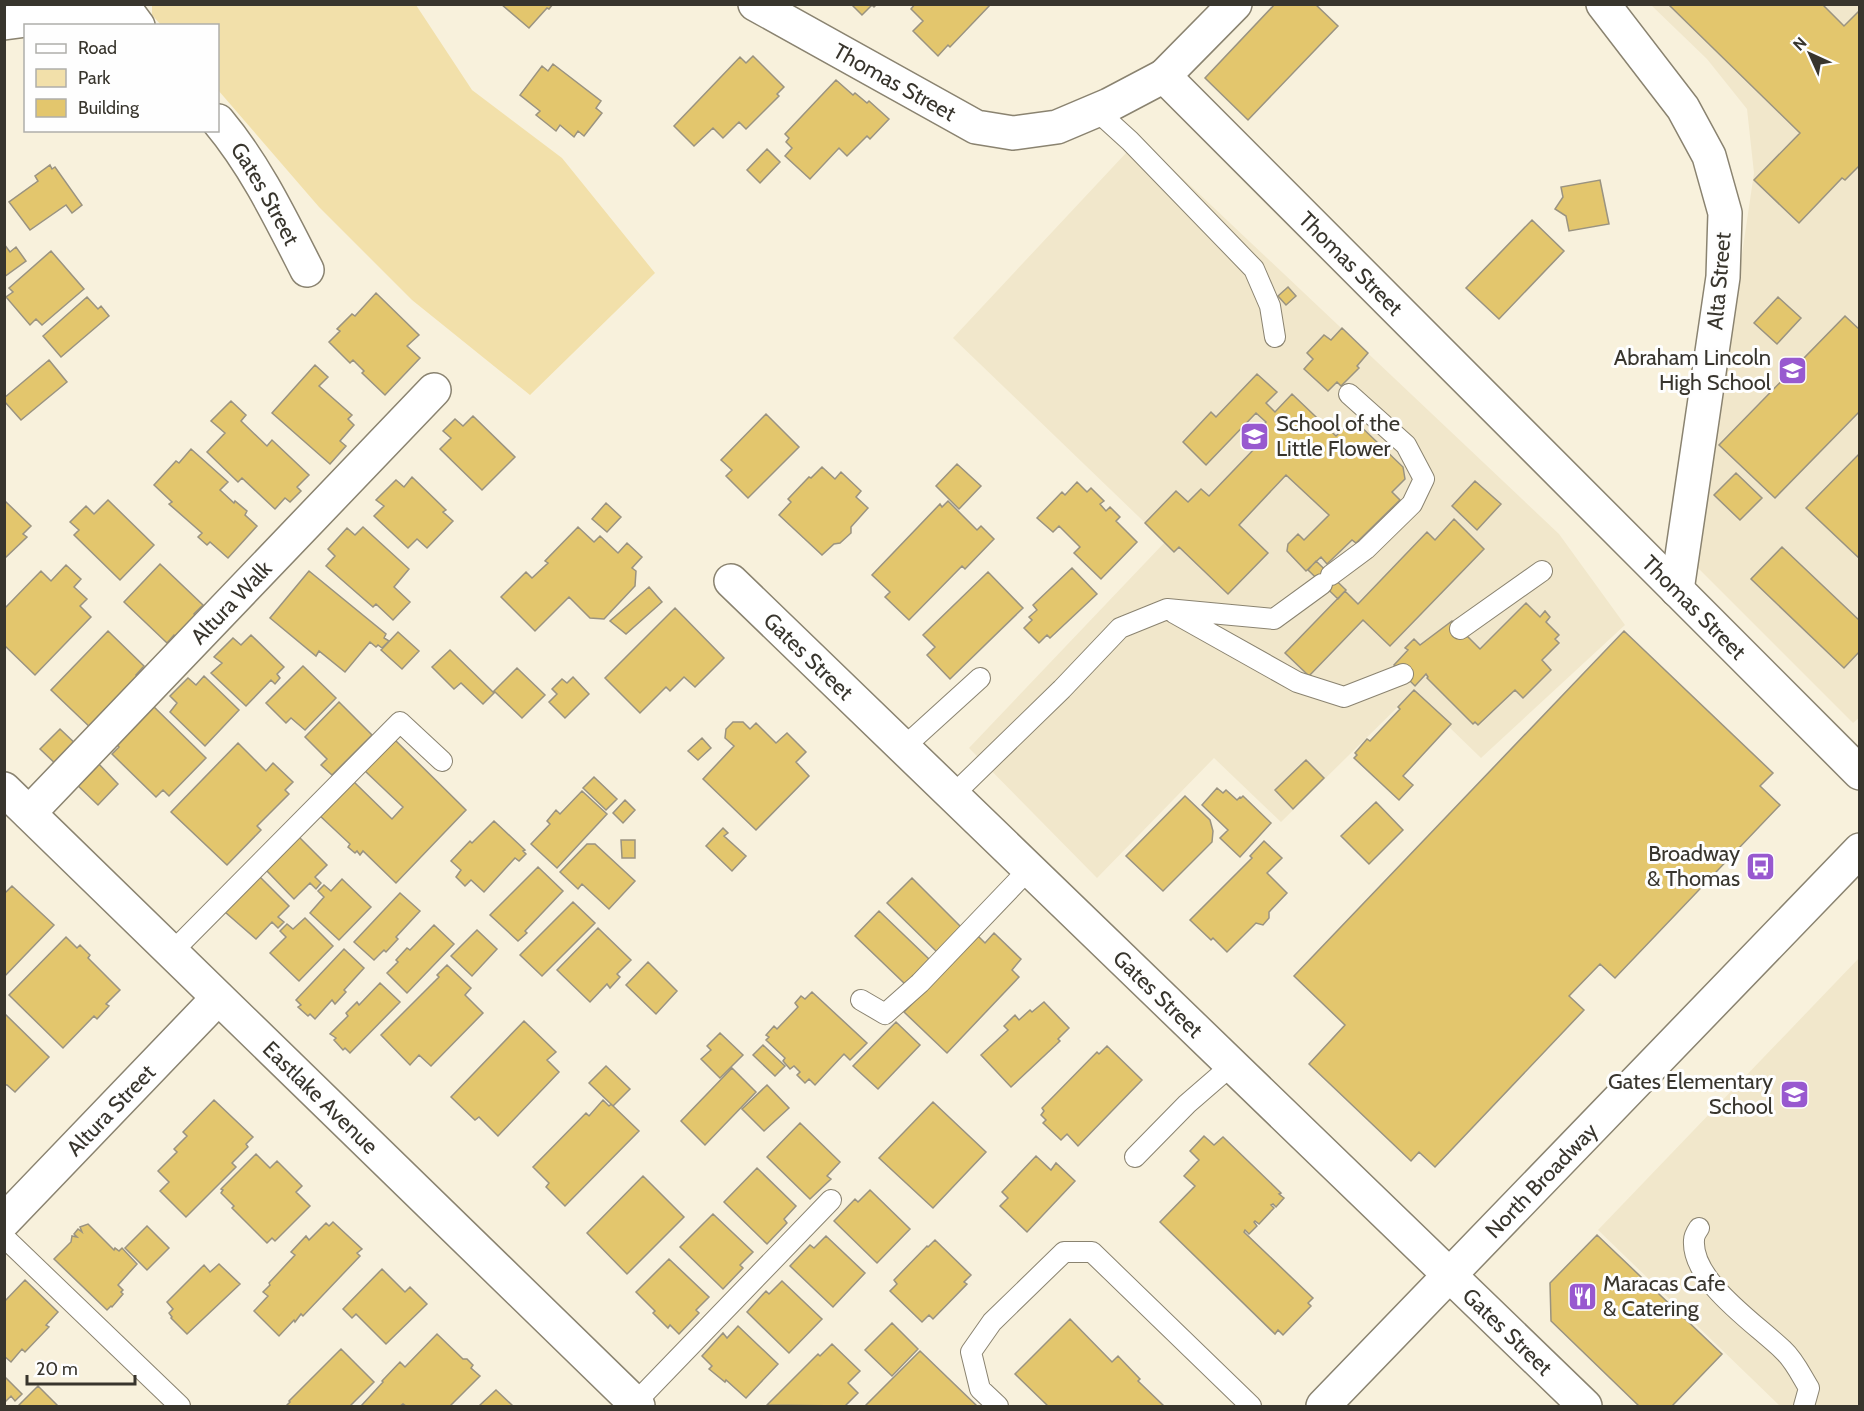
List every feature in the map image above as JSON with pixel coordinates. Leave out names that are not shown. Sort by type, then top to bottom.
[{"type":"street","name":"Thomas Street","points":[[754,4],[976,127],[1013,133],[1057,127],[1109,105],[1164,76],[1860,773]]},
{"type":"street","points":[[1164,76],[1235,4]]},
{"type":"street","name":"Alta Street","points":[[1603,4],[1683,108],[1708,156],[1725,213],[1723,277],[1677,590]]},
{"type":"street","points":[[4,23],[131,16]]},
{"type":"street","name":"Gates Street","points":[[219,122],[270,198],[307,270]]},
{"type":"street","name":"Altura Walk","points":[[28,813],[434,390]]},
{"type":"street","name":"Gates Street","points":[[731,581],[1585,1407]]},
{"type":"street","name":"Eastlake Avenue","points":[[4,789],[636,1405]]},
{"type":"street","name":"North Broadway","points":[[1323,1407],[1860,850]]},
{"type":"street","name":"Altura Street","points":[[4,1221],[218,998]]},
{"type":"lane","points":[[1096,111],[1130,141],[1254,269],[1270,306],[1275,337]]},
{"type":"lane","points":[[953,795],[1062,689],[1120,628],[1167,609],[1274,619],[1366,549],[1412,504],[1424,479],[1406,445],[1349,394]]},
{"type":"lane","points":[[1460,629],[1542,571]]},
{"type":"lane","points":[[1167,609],[1297,682],[1344,697],[1403,674]]},
{"type":"lane","points":[[904,747],[980,678]]},
{"type":"lane","points":[[172,952],[400,722],[442,761]]},
{"type":"lane","points":[[861,1000],[885,1014],[920,983],[1030,868]]},
{"type":"lane","points":[[1135,1157],[1187,1104],[1232,1065]]},
{"type":"lane","points":[[636,1405],[831,1200]]},
{"type":"lane","points":[[1699,1228],[1694,1239],[1698,1265],[1713,1287],[1790,1358],[1809,1388],[1804,1407]]},
{"type":"lane","points":[[4,1237],[180,1407]]},
{"type":"lane","points":[[999,1407],[980,1389],[971,1352],[993,1322],[1064,1252],[1092,1252],[1251,1407]]},
{"type":"shaded area","name":"Abraham Lincoln High School","points":[[1651,5],[1859,5],[1860,717],[1853,723],[1696,566],[1754,173],[1747,109],[1707,59]]},
{"type":"shaded area","name":"School of the Little Flower","points":[[1140,138],[1559,534],[1625,625],[1481,758],[1413,692],[1281,822],[1214,758],[1097,878],[969,748],[1165,542],[953,338]]},
{"type":"shaded area","name":"Gates Elementary School","points":[[1859,958],[1859,1406],[1780,1406],[1598,1230]]},
{"type":"green space","points":[[152,5],[416,5],[472,90],[562,158],[655,273],[530,395],[412,300],[319,207],[219,91],[219,24],[160,24],[152,15]]},
{"type":"building","points":[[501,4],[553,4],[529,28]]},
{"type":"building","points":[[851,4],[877,4],[874,7],[872,5],[862,15]]},
{"type":"building","points":[[915,4],[991,4],[950,47],[948,45],[938,56],[913,31],[923,21],[911,9]]},
{"type":"building","points":[[1275,4],[1315,4],[1338,26],[1248,120],[1205,78]]},
{"type":"building","points":[[1668,4],[1822,4],[1844,26],[1860,10],[1860,165],[1845,180],[1842,178],[1799,223],[1754,180],[1800,133]]},
{"type":"building","points":[[753,56],[784,87],[777,94],[779,96],[746,129],[739,122],[723,138],[713,128],[694,146],[674,126],[740,57],[746,63]]},
{"type":"building","points":[[553,64],[601,101],[596,108],[602,113],[584,136],[578,131],[574,137],[560,125],[556,131],[536,115],[540,111],[520,95],[542,66],[548,71]]},
{"type":"building","points":[[836,80],[853,95],[855,93],[867,103],[869,101],[889,119],[870,139],[867,136],[847,156],[839,148],[810,179],[785,156],[792,148],[786,142],[789,138],[785,134]]},
{"type":"building","points":[[767,149],[780,162],[760,183],[747,170]]},
{"type":"building","points":[[50,165],[52,169],[55,167],[82,205],[72,213],[66,205],[30,230],[9,202],[38,181],[35,176]]},
{"type":"building","points":[[1600,180],[1609,224],[1569,231],[1566,216],[1555,209],[1563,197],[1561,187]]},
{"type":"building","points":[[1532,220],[1564,251],[1499,319],[1466,288]]},
{"type":"building","points":[[4,244],[10,252],[16,247],[26,261],[4,277]]},
{"type":"building","points":[[51,251],[84,289],[42,325],[36,319],[30,325],[6,297],[13,292],[9,288]]},
{"type":"building","points":[[1288,287],[1296,296],[1286,305],[1278,296]]},
{"type":"building","points":[[376,293],[419,335],[407,346],[420,358],[385,395],[362,373],[364,371],[353,360],[350,363],[329,342],[340,331],[337,329],[352,314],[355,316]]},
{"type":"building","points":[[87,297],[98,309],[101,306],[109,316],[61,357],[43,336]]},
{"type":"building","points":[[1778,297],[1801,318],[1777,344],[1754,323]]},
{"type":"building","points":[[1845,316],[1860,330],[1860,411],[1775,498],[1719,445]]},
{"type":"building","points":[[1342,328],[1368,353],[1357,366],[1359,368],[1341,386],[1337,382],[1328,391],[1304,369],[1313,359],[1307,353],[1324,335],[1331,340]]},
{"type":"building","points":[[49,360],[67,382],[21,420],[4,401],[4,398]]},
{"type":"building","points":[[315,365],[328,377],[319,386],[352,415],[348,419],[354,425],[340,441],[346,446],[330,464],[272,413]]},
{"type":"building","points":[[1257,374],[1277,392],[1266,403],[1275,412],[1292,394],[1336,436],[1353,419],[1403,467],[1405,479],[1392,492],[1400,500],[1356,543],[1352,540],[1327,564],[1321,557],[1306,571],[1287,551],[1288,544],[1298,534],[1304,540],[1329,515],[1286,475],[1239,525],[1268,553],[1228,594],[1179,547],[1174,552],[1145,523],[1176,491],[1188,502],[1201,489],[1209,496],[1257,446],[1249,439],[1266,422],[1256,413],[1206,465],[1183,442],[1211,412],[1216,417]]},
{"type":"building","points":[[231,401],[246,415],[241,421],[267,446],[272,440],[309,475],[297,487],[301,491],[290,502],[285,498],[275,509],[242,478],[238,482],[207,452],[225,433],[211,421]]},
{"type":"building","points":[[766,414],[799,447],[748,498],[726,476],[732,470],[721,460]]},
{"type":"building","points":[[473,416],[515,457],[482,490],[440,449],[451,438],[443,431],[455,419],[463,426]]},
{"type":"building","points":[[191,449],[228,482],[220,490],[247,511],[245,515],[257,526],[228,558],[210,542],[207,545],[198,537],[202,533],[169,504],[172,502],[154,485],[176,461],[179,463]]},
{"type":"building","points":[[1860,453],[1860,559],[1806,508]]},
{"type":"building","points":[[957,464],[981,486],[959,509],[936,486]]},
{"type":"building","points":[[822,467],[835,479],[841,472],[861,491],[856,497],[868,508],[851,527],[851,533],[822,555],[779,515],[791,502],[788,499]]},
{"type":"building","points":[[1736,473],[1762,498],[1740,520],[1714,495]]},
{"type":"building","points":[[412,477],[446,510],[443,512],[453,521],[427,548],[417,539],[408,548],[374,516],[384,506],[376,500],[396,480],[404,487]]},
{"type":"building","points":[[1475,481],[1501,504],[1477,530],[1452,506]]},
{"type":"building","points":[[1077,482],[1087,492],[1091,488],[1104,501],[1100,504],[1106,511],[1110,507],[1120,517],[1116,521],[1137,542],[1101,579],[1074,553],[1080,547],[1059,526],[1053,532],[1037,518],[1062,492],[1065,495]]},
{"type":"building","points":[[108,500],[154,545],[120,580],[74,535],[79,530],[70,522],[86,506],[94,514]]},
{"type":"building","points":[[5,501],[31,526],[23,534],[27,537],[4,559]]},
{"type":"building","points":[[948,501],[977,530],[981,526],[994,539],[965,569],[962,566],[909,620],[885,597],[890,592],[872,575],[940,504],[942,507]]},
{"type":"building","points":[[606,503],[621,517],[607,532],[592,519]]},
{"type":"building","points":[[1454,519],[1484,549],[1390,646],[1363,620],[1309,676],[1285,653],[1345,591],[1358,604],[1427,532],[1435,540]]},
{"type":"building","points":[[363,527],[409,569],[394,587],[410,602],[393,620],[376,604],[373,607],[326,566],[335,556],[328,549],[347,528],[355,535]]},
{"type":"building","points":[[578,527],[594,542],[600,536],[618,553],[627,543],[642,557],[632,568],[636,571],[635,586],[604,619],[590,618],[569,597],[535,631],[501,597],[526,572],[532,578],[548,563],[545,561]]},
{"type":"building","points":[[1782,547],[1860,621],[1860,651],[1844,668],[1751,579]]},
{"type":"building","points":[[1316,561],[1346,590],[1338,599],[1308,570]]},
{"type":"building","points":[[160,564],[203,605],[194,614],[198,617],[178,639],[174,635],[167,643],[124,602]]},
{"type":"building","points":[[66,565],[81,579],[74,587],[87,599],[80,606],[91,617],[35,675],[4,645],[4,609],[41,571],[51,581]]},
{"type":"building","points":[[1072,568],[1097,594],[1050,638],[1047,635],[1039,643],[1024,628],[1032,620],[1029,617],[1037,610],[1033,605]]},
{"type":"building","points":[[309,571],[386,634],[384,638],[389,641],[382,648],[370,642],[345,672],[319,651],[316,656],[270,618]]},
{"type":"building","points":[[988,572],[1023,608],[950,679],[927,655],[935,647],[923,635]]},
{"type":"building","points":[[649,587],[662,602],[626,634],[610,621]]},
{"type":"building","points":[[1526,603],[1540,617],[1545,611],[1550,617],[1546,622],[1559,635],[1555,639],[1559,643],[1542,660],[1551,670],[1523,698],[1515,690],[1478,725],[1475,722],[1473,724],[1427,678],[1426,674],[1415,686],[1394,665],[1408,650],[1405,648],[1414,639],[1420,645],[1452,621],[1480,649]]},
{"type":"building","points":[[675,608],[724,658],[695,687],[684,677],[670,691],[666,687],[640,713],[605,678]]},
{"type":"building","points":[[108,631],[144,666],[136,675],[142,681],[94,731],[51,690]]},
{"type":"building","points":[[1624,631],[1773,773],[1760,786],[1780,805],[1615,978],[1600,964],[1569,996],[1584,1010],[1435,1167],[1419,1152],[1411,1161],[1309,1064],[1345,1025],[1294,976]]},
{"type":"building","points":[[398,632],[419,651],[402,669],[381,650]]},
{"type":"building","points":[[251,635],[284,667],[277,674],[280,678],[275,684],[271,680],[246,706],[211,673],[222,663],[214,657],[233,638],[241,645]]},
{"type":"building","points":[[450,650],[494,693],[483,704],[461,683],[454,689],[432,667]]},
{"type":"building","points":[[303,666],[336,698],[305,730],[291,718],[286,723],[266,703]]},
{"type":"building","points":[[517,668],[545,695],[522,718],[494,691]]},
{"type":"building","points":[[204,676],[239,710],[205,746],[170,712],[177,703],[170,696],[188,678],[196,685]]},
{"type":"building","points":[[573,677],[589,694],[565,718],[549,702],[557,694],[552,689],[562,679],[567,683]]},
{"type":"building","points":[[1414,690],[1451,724],[1403,776],[1413,785],[1399,800],[1354,758],[1357,755],[1355,753],[1367,739],[1370,741],[1400,709],[1398,707]]},
{"type":"building","points":[[339,702],[372,735],[332,775],[321,765],[327,759],[305,737]]},
{"type":"building","points":[[150,703],[206,758],[169,796],[163,790],[156,797],[112,754],[119,747],[113,741]]},
{"type":"building","points":[[733,722],[743,722],[750,729],[756,723],[776,743],[787,733],[806,752],[796,762],[809,776],[756,830],[703,779],[734,746],[725,738],[726,729]]},
{"type":"building","points":[[60,729],[80,748],[60,768],[40,749]]},
{"type":"building","points":[[702,738],[711,748],[698,760],[688,751]]},
{"type":"building","points":[[395,740],[466,810],[396,883],[363,851],[360,855],[348,847],[350,844],[318,814],[352,780],[392,819],[403,807],[365,771]]},
{"type":"building","points":[[238,743],[266,771],[273,763],[293,782],[285,790],[289,794],[257,826],[261,830],[227,865],[171,812]]},
{"type":"building","points":[[95,760],[118,784],[98,805],[73,781]]},
{"type":"building","points":[[1306,760],[1324,778],[1293,809],[1275,790]]},
{"type":"building","points":[[594,777],[617,799],[606,810],[583,788]]},
{"type":"building","points":[[1217,788],[1223,793],[1226,790],[1237,800],[1243,796],[1271,823],[1240,857],[1220,838],[1228,830],[1202,805]]},
{"type":"building","points":[[582,791],[607,814],[557,868],[531,844],[550,824],[547,821],[556,810],[560,814]]},
{"type":"building","points":[[1185,796],[1210,820],[1213,831],[1212,842],[1163,891],[1126,856]]},
{"type":"building","points":[[625,800],[635,810],[623,823],[613,813]]},
{"type":"building","points":[[1376,802],[1403,830],[1369,864],[1341,836]]},
{"type":"building","points":[[494,821],[525,850],[523,851],[526,854],[519,861],[515,858],[484,892],[471,880],[465,886],[456,877],[461,870],[451,861]]},
{"type":"building","points":[[723,828],[728,833],[724,836],[746,856],[732,871],[706,846]]},
{"type":"building","points":[[299,837],[327,865],[315,877],[321,883],[316,889],[310,883],[294,899],[266,870]]},
{"type":"building","points":[[621,840],[635,840],[635,858],[622,858]]},
{"type":"building","points":[[1264,841],[1282,858],[1267,873],[1287,893],[1269,912],[1269,918],[1263,925],[1256,923],[1227,952],[1190,920],[1252,858],[1250,856]]},
{"type":"building","points":[[587,844],[595,844],[635,881],[609,909],[582,884],[578,889],[560,872]]},
{"type":"building","points":[[538,867],[563,891],[518,941],[490,915]]},
{"type":"building","points":[[260,877],[289,906],[278,917],[284,922],[278,928],[272,922],[256,939],[225,912]]},
{"type":"building","points":[[912,878],[961,927],[937,952],[887,903]]},
{"type":"building","points":[[342,879],[371,907],[339,940],[310,913],[324,897],[318,891],[324,885],[331,891]]},
{"type":"building","points":[[12,886],[54,925],[4,977],[4,894]]},
{"type":"building","points":[[400,893],[420,911],[396,937],[398,939],[386,952],[384,950],[374,960],[354,942]]},
{"type":"building","points":[[573,902],[595,923],[542,976],[520,955]]},
{"type":"building","points":[[879,911],[929,959],[905,984],[855,936]]},
{"type":"building","points":[[305,918],[333,946],[299,981],[270,953],[286,937],[280,931],[287,924],[293,929]]},
{"type":"building","points":[[434,925],[454,944],[407,993],[387,973],[407,948],[410,950]]},
{"type":"building","points":[[598,928],[631,960],[617,974],[620,977],[610,988],[607,984],[590,1002],[557,970]]},
{"type":"building","points":[[477,930],[497,949],[472,976],[451,956]]},
{"type":"building","points":[[994,933],[1021,959],[1012,970],[1019,977],[947,1053],[904,1012],[978,936],[985,943]]},
{"type":"building","points":[[66,937],[77,948],[80,945],[90,955],[88,958],[120,990],[106,1004],[109,1006],[97,1019],[94,1016],[63,1048],[9,995]]},
{"type":"building","points":[[344,949],[364,968],[335,1004],[332,1000],[315,1019],[310,1014],[308,1016],[298,1007],[301,1005],[296,1000]]},
{"type":"building","points":[[648,962],[677,991],[656,1014],[626,985]]},
{"type":"building","points":[[447,965],[471,988],[465,995],[483,1013],[431,1066],[419,1055],[410,1065],[381,1035],[439,977],[437,975]]},
{"type":"building","points":[[380,983],[400,1002],[350,1053],[345,1048],[343,1050],[334,1040],[336,1038],[330,1034],[348,1016],[346,1013],[357,1002],[359,1005]]},
{"type":"building","points":[[812,992],[867,1043],[850,1060],[844,1054],[815,1085],[809,1079],[805,1083],[797,1075],[800,1072],[794,1066],[790,1069],[783,1061],[785,1058],[766,1040],[769,1037],[766,1035],[774,1026],[777,1029],[798,1007],[795,1003],[801,996],[805,999]]},
{"type":"building","points":[[1044,1002],[1069,1028],[1058,1039],[1060,1041],[1011,1087],[981,1055],[1008,1030],[1004,1026],[1015,1015],[1019,1020]]},
{"type":"building","points":[[4,1013],[49,1057],[15,1092],[4,1085]]},
{"type":"building","points":[[524,1021],[556,1052],[547,1060],[559,1072],[498,1136],[479,1117],[475,1120],[451,1097]]},
{"type":"building","points":[[896,1022],[920,1045],[878,1089],[853,1066]]},
{"type":"building","points":[[720,1033],[743,1055],[720,1078],[701,1059],[711,1050],[707,1046]]},
{"type":"building","points":[[763,1045],[785,1066],[775,1076],[753,1055]]},
{"type":"building","points":[[1107,1046],[1142,1080],[1078,1146],[1067,1134],[1061,1140],[1043,1123],[1046,1120],[1041,1115],[1044,1111],[1042,1108],[1097,1052],[1099,1054]]},
{"type":"building","points":[[606,1066],[630,1089],[613,1106],[589,1083]]},
{"type":"building","points":[[732,1068],[756,1092],[705,1145],[681,1121]]},
{"type":"building","points":[[767,1085],[789,1108],[764,1131],[742,1109]]},
{"type":"building","points":[[214,1100],[253,1137],[246,1144],[248,1147],[232,1163],[236,1167],[186,1217],[160,1191],[169,1182],[158,1171],[177,1152],[174,1149],[187,1136],[183,1132]]},
{"type":"building","points":[[603,1100],[609,1106],[611,1104],[639,1131],[565,1206],[546,1187],[549,1183],[533,1167],[586,1113],[589,1116]]},
{"type":"building","points":[[933,1102],[986,1152],[933,1208],[879,1158]]},
{"type":"building","points":[[800,1123],[840,1162],[827,1176],[831,1179],[810,1199],[767,1157]]},
{"type":"building","points":[[1204,1136],[1214,1145],[1223,1137],[1284,1198],[1276,1207],[1271,1205],[1274,1208],[1259,1224],[1254,1222],[1257,1226],[1249,1234],[1245,1230],[1244,1232],[1313,1298],[1308,1303],[1311,1306],[1283,1335],[1278,1330],[1275,1334],[1160,1222],[1195,1186],[1184,1176],[1199,1160],[1190,1151]]},
{"type":"building","points":[[256,1154],[270,1168],[277,1161],[302,1186],[296,1192],[310,1206],[275,1241],[272,1238],[267,1243],[232,1208],[234,1206],[221,1193],[223,1190],[221,1189]]},
{"type":"building","points":[[1036,1156],[1051,1170],[1056,1163],[1075,1181],[1027,1232],[1000,1206],[1008,1198],[1002,1192]]},
{"type":"building","points":[[757,1168],[796,1206],[784,1219],[787,1223],[767,1244],[724,1202]]},
{"type":"building","points":[[643,1176],[684,1217],[627,1274],[587,1233]]},
{"type":"building","points":[[870,1190],[910,1229],[877,1263],[834,1221],[855,1199],[858,1202]]},
{"type":"building","points":[[713,1214],[753,1252],[740,1265],[743,1268],[723,1289],[680,1247]]},
{"type":"building","points":[[333,1222],[362,1249],[357,1253],[360,1256],[303,1316],[301,1314],[279,1336],[254,1311],[268,1296],[263,1292],[295,1255],[291,1252],[306,1236],[309,1240],[326,1223],[329,1226]]},
{"type":"building","points":[[88,1224],[114,1250],[115,1248],[119,1251],[122,1248],[137,1264],[118,1285],[123,1290],[121,1292],[123,1294],[107,1310],[54,1259],[71,1242],[72,1236],[77,1237],[74,1234],[78,1229],[82,1232],[80,1227]]},
{"type":"building","points":[[147,1226],[169,1248],[147,1270],[125,1248]]},
{"type":"building","points":[[1597,1235],[1722,1354],[1672,1406],[1639,1406],[1551,1321],[1550,1283]]},
{"type":"building","points":[[826,1236],[865,1273],[833,1307],[790,1266],[810,1245],[814,1248]]},
{"type":"building","points":[[935,1240],[971,1275],[964,1282],[967,1284],[933,1319],[929,1315],[922,1322],[890,1291],[897,1284],[894,1280]]},
{"type":"building","points":[[669,1259],[709,1297],[696,1310],[699,1313],[679,1334],[670,1325],[668,1328],[636,1292]]},
{"type":"building","points":[[219,1264],[240,1284],[187,1334],[171,1318],[169,1313],[173,1309],[167,1302],[204,1265],[210,1272]]},
{"type":"building","points":[[382,1269],[405,1292],[410,1287],[427,1304],[386,1344],[356,1314],[352,1318],[343,1309]]},
{"type":"building","points":[[25,1280],[58,1312],[46,1325],[49,1327],[25,1352],[22,1349],[11,1362],[4,1356],[4,1302]]},
{"type":"building","points":[[782,1281],[822,1319],[789,1353],[747,1312],[766,1291],[769,1294]]},
{"type":"building","points":[[1070,1319],[1112,1362],[1118,1356],[1140,1379],[1138,1381],[1164,1406],[1048,1406],[1015,1374]]},
{"type":"building","points":[[892,1323],[918,1349],[892,1376],[865,1350]]},
{"type":"building","points":[[738,1326],[778,1364],[746,1398],[726,1380],[725,1382],[709,1369],[712,1366],[702,1356],[723,1333],[727,1338]]},
{"type":"building","points":[[437,1334],[463,1359],[467,1359],[473,1365],[471,1368],[480,1376],[450,1406],[406,1406],[403,1404],[400,1406],[361,1406],[400,1362],[405,1367]]},
{"type":"building","points":[[832,1344],[860,1371],[848,1383],[858,1393],[845,1406],[767,1405],[818,1354],[820,1356]]},
{"type":"building","points":[[341,1349],[374,1382],[350,1406],[286,1406],[289,1401]]},
{"type":"building","points":[[920,1351],[977,1406],[865,1406]]},
{"type":"building","points":[[4,1376],[22,1394],[15,1401],[11,1396],[4,1403]]},
{"type":"building","points":[[38,1386],[58,1406],[18,1406]]},
{"type":"building","points":[[496,1390],[513,1406],[479,1406]]},
{"type":"place","name":"Abraham Lincoln High School","points":[[1792,370]]},
{"type":"place","name":"School of the Little Flower","points":[[1255,436]]},
{"type":"place","name":"Broadway & Thomas","points":[[1761,866]]},
{"type":"place","name":"Gates Elementary School","points":[[1794,1094]]},
{"type":"place","name":"Maracas Cafe & Catering","points":[[1582,1296]]}]
